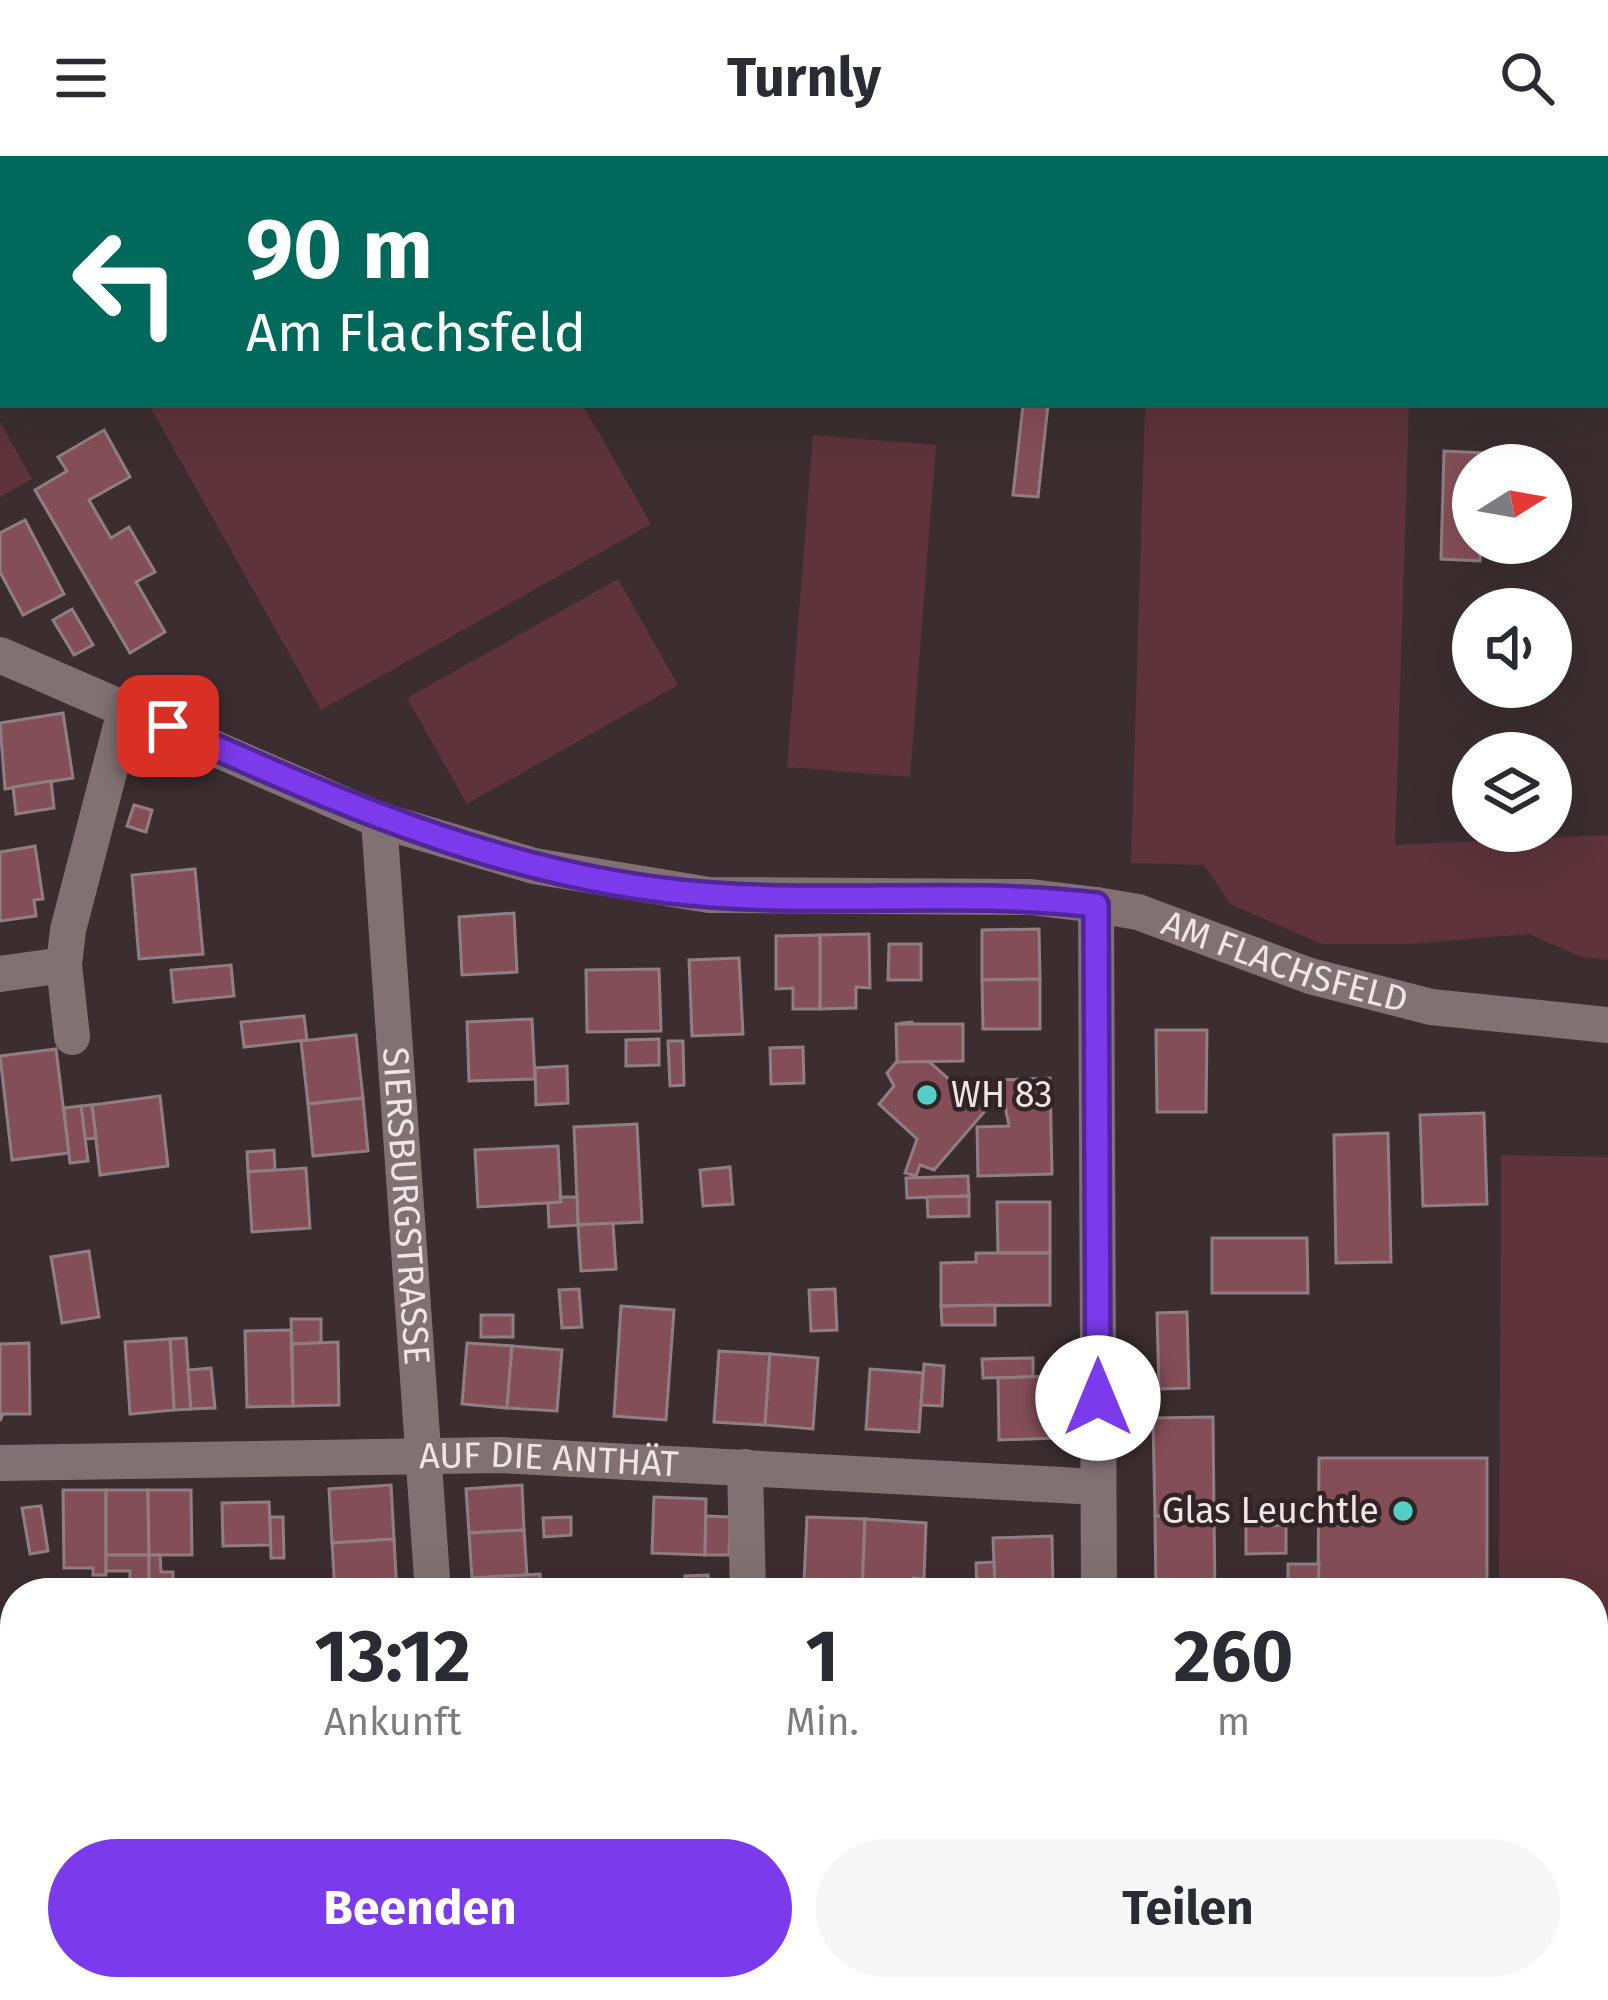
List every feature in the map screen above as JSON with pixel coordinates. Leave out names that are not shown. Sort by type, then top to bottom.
[{"type":"street","name":"AM FLACHSFELD","points":[[0,655],[379,820],[534,866],[709,895],[1031,897],[1096,905],[1138,912],[1310,976],[1431,1007],[1608,1025]]},
{"type":"street","points":[[72,1037],[64,965],[68,930],[126,707]]},
{"type":"street","name":"SIERSBURGSTRASSE","points":[[379,820],[432,1578]]},
{"type":"street","points":[[1096,905],[1099,1578]]},
{"type":"street","points":[[0,974],[64,965]]},
{"type":"street","name":"AUF DIE ANTHÄT","points":[[0,1463],[424,1454],[1098,1487]]},
{"type":"street","points":[[745,1467],[748,1578]]},
{"type":"shaded area","points":[[151,408],[585,408],[651,524],[321,710]]},
{"type":"shaded area","points":[[1145,408],[1409,408],[1395,845],[1452,842],[1452,852],[1572,852],[1572,837],[1608,835],[1608,960],[1582,957],[1529,934],[1408,944],[1322,944],[1230,904],[1204,865],[1131,863]]},
{"type":"shaded area","points":[[0,422],[32,479],[0,497]]},
{"type":"shaded area","points":[[813,435],[936,445],[910,777],[787,767]]},
{"type":"shaded area","points":[[618,579],[678,685],[467,804],[407,698]]},
{"type":"shaded area","points":[[1501,1155],[1608,1157],[1608,1578],[1499,1578]]},
{"type":"building","points":[[1023,408],[1048,408],[1038,497],[1013,495]]},
{"type":"building","points":[[104,430],[130,477],[89,500],[111,538],[129,527],[155,572],[136,582],[165,632],[130,653],[35,490],[67,471],[58,457]]},
{"type":"building","points":[[1444,451],[1452,451],[1452,560],[1441,559]]},
{"type":"building","points":[[25,520],[64,594],[23,615],[0,572],[0,533]]},
{"type":"building","points":[[72,609],[93,645],[74,655],[53,620]]},
{"type":"building","points":[[63,713],[73,778],[5,789],[0,723]]},
{"type":"building","points":[[51,781],[54,808],[16,814],[13,787]]},
{"type":"building","points":[[134,805],[152,810],[146,832],[127,826]]},
{"type":"building","points":[[35,846],[43,899],[34,900],[36,916],[0,921],[0,852]]},
{"type":"building","points":[[195,869],[203,954],[139,959],[132,875]]},
{"type":"building","points":[[514,913],[517,972],[462,975],[459,917]]},
{"type":"building","points":[[1039,929],[1040,979],[982,980],[982,930]]},
{"type":"building","points":[[869,934],[870,988],[856,987],[856,1008],[820,1009],[820,935]]},
{"type":"building","points":[[820,935],[820,1009],[793,1009],[793,988],[776,989],[776,936]]},
{"type":"building","points":[[889,944],[921,944],[921,980],[888,980]]},
{"type":"building","points":[[739,958],[743,1034],[692,1036],[689,960]]},
{"type":"building","points":[[231,965],[234,996],[174,1002],[171,970]]},
{"type":"building","points":[[659,969],[661,1031],[587,1032],[586,970]]},
{"type":"building","points":[[1040,979],[1040,1029],[983,1029],[982,980]]},
{"type":"building","points":[[304,1016],[307,1040],[244,1047],[241,1022]]},
{"type":"building","points":[[532,1019],[535,1079],[469,1081],[467,1022]]},
{"type":"building","name":"WH 83","points":[[912,1022],[917,1051],[985,1111],[934,1170],[920,1165],[916,1176],[905,1173],[917,1139],[879,1104],[894,1086],[887,1073],[905,1052],[901,1023]]},
{"type":"building","points":[[896,1024],[963,1024],[963,1061],[897,1062]]},
{"type":"building","points":[[1156,1030],[1207,1030],[1206,1112],[1157,1112]]},
{"type":"building","points":[[356,1035],[363,1098],[308,1104],[301,1041]]},
{"type":"building","points":[[659,1039],[659,1065],[626,1066],[626,1040]]},
{"type":"building","points":[[668,1041],[683,1041],[684,1085],[670,1086]]},
{"type":"building","points":[[803,1047],[804,1083],[771,1084],[770,1048]]},
{"type":"building","points":[[56,1049],[69,1153],[12,1160],[0,1056]]},
{"type":"building","points":[[567,1066],[568,1103],[536,1105],[535,1068]]},
{"type":"building","points":[[1050,1078],[1052,1174],[978,1176],[977,1127],[1009,1126],[1000,1080]]},
{"type":"building","points":[[160,1096],[168,1166],[100,1175],[92,1105]]},
{"type":"building","points":[[363,1098],[368,1151],[313,1156],[308,1104]]},
{"type":"building","points":[[92,1105],[96,1138],[85,1139],[81,1106]]},
{"type":"building","points":[[81,1106],[88,1161],[70,1163],[64,1108]]},
{"type":"building","points":[[1484,1113],[1487,1204],[1423,1206],[1420,1115]]},
{"type":"building","points":[[637,1124],[642,1222],[578,1225],[574,1127]]},
{"type":"building","points":[[1388,1133],[1391,1262],[1336,1263],[1334,1135]]},
{"type":"building","points":[[558,1146],[561,1202],[478,1207],[475,1150]]},
{"type":"building","points":[[274,1150],[275,1170],[248,1172],[247,1152]]},
{"type":"building","points":[[730,1167],[733,1204],[703,1206],[700,1170]]},
{"type":"building","points":[[306,1168],[310,1228],[252,1232],[248,1172]]},
{"type":"building","points":[[968,1176],[969,1196],[907,1198],[906,1178]]},
{"type":"building","points":[[969,1196],[969,1216],[928,1217],[927,1197]]},
{"type":"building","points":[[560,1197],[577,1197],[578,1225],[549,1227],[548,1203],[561,1202]]},
{"type":"building","points":[[997,1202],[1050,1202],[1050,1253],[998,1253]]},
{"type":"building","points":[[613,1223],[616,1269],[581,1271],[578,1225]]},
{"type":"building","points":[[1212,1238],[1307,1238],[1308,1293],[1212,1293]]},
{"type":"building","points":[[89,1251],[99,1317],[62,1323],[51,1257]]},
{"type":"building","points":[[976,1253],[1050,1253],[1050,1305],[941,1306],[941,1263],[976,1262]]},
{"type":"building","points":[[579,1289],[582,1327],[562,1328],[559,1290]]},
{"type":"building","points":[[835,1289],[837,1330],[811,1331],[809,1290]]},
{"type":"building","points":[[995,1305],[995,1325],[942,1325],[941,1306]]},
{"type":"building","points":[[621,1306],[674,1310],[666,1420],[614,1416]]},
{"type":"building","points":[[1187,1312],[1189,1388],[1159,1389],[1157,1313]]},
{"type":"building","points":[[481,1315],[513,1315],[513,1337],[481,1337]]},
{"type":"building","points":[[291,1319],[321,1319],[321,1343],[292,1344]]},
{"type":"building","points":[[291,1330],[293,1406],[247,1407],[245,1331]]},
{"type":"building","points":[[186,1338],[191,1409],[174,1410],[170,1339]]},
{"type":"building","points":[[170,1339],[174,1410],[130,1414],[125,1342]]},
{"type":"building","points":[[338,1342],[339,1405],[293,1406],[292,1344]]},
{"type":"building","points":[[29,1343],[30,1414],[3,1414],[0,1421],[0,1344]]},
{"type":"building","points":[[467,1343],[512,1346],[507,1408],[462,1404]]},
{"type":"building","points":[[512,1346],[562,1350],[557,1411],[507,1408]]},
{"type":"building","points":[[719,1351],[770,1354],[765,1425],[714,1422]]},
{"type":"building","points":[[770,1354],[818,1358],[813,1429],[765,1425]]},
{"type":"building","points":[[1033,1358],[1033,1377],[983,1378],[982,1359]]},
{"type":"building","points":[[924,1364],[944,1366],[942,1406],[921,1405]]},
{"type":"building","points":[[211,1368],[215,1408],[191,1409],[188,1370]]},
{"type":"building","points":[[870,1369],[923,1373],[919,1432],[866,1429]]},
{"type":"building","points":[[1054,1376],[1055,1438],[999,1440],[998,1378]]},
{"type":"building","points":[[1213,1417],[1214,1515],[1155,1516],[1153,1418]]},
{"type":"building","name":"Glas Leuchtle","points":[[1319,1458],[1487,1458],[1487,1578],[1318,1578]]},
{"type":"building","points":[[391,1485],[394,1539],[332,1543],[329,1489]]},
{"type":"building","points":[[522,1485],[524,1530],[469,1533],[466,1489]]},
{"type":"building","points":[[63,1490],[106,1490],[106,1575],[93,1575],[93,1568],[64,1568]]},
{"type":"building","points":[[106,1490],[148,1490],[149,1555],[106,1555]]},
{"type":"building","points":[[148,1490],[191,1490],[192,1555],[149,1555]]},
{"type":"building","points":[[654,1497],[706,1499],[705,1555],[652,1553]]},
{"type":"building","points":[[269,1502],[271,1545],[223,1546],[222,1503]]},
{"type":"building","points":[[41,1506],[48,1551],[30,1554],[22,1508]]},
{"type":"building","points":[[1214,1515],[1215,1578],[1156,1578],[1155,1516]]},
{"type":"building","points":[[706,1516],[730,1517],[729,1555],[705,1555]]},
{"type":"building","points":[[270,1517],[283,1517],[284,1558],[271,1558]]},
{"type":"building","points":[[571,1517],[571,1535],[544,1537],[543,1518]]},
{"type":"building","points":[[807,1517],[865,1519],[863,1578],[804,1578]]},
{"type":"building","points":[[865,1519],[926,1523],[924,1578],[863,1578]]},
{"type":"building","points":[[1286,1525],[1286,1553],[1246,1554],[1246,1526]]},
{"type":"building","points":[[524,1530],[527,1575],[472,1578],[469,1533]]},
{"type":"building","points":[[1052,1536],[1053,1578],[994,1578],[993,1538]]},
{"type":"building","points":[[394,1539],[396,1578],[334,1578],[332,1543]]},
{"type":"building","points":[[106,1555],[149,1555],[149,1578],[130,1578],[130,1571],[106,1571]]},
{"type":"building","points":[[149,1555],[160,1555],[161,1572],[173,1572],[173,1578],[149,1578]]},
{"type":"building","points":[[994,1562],[995,1578],[977,1578],[976,1563]]},
{"type":"building","points":[[1288,1564],[1319,1564],[1319,1578],[1288,1578]]},
{"type":"building","points":[[540,1574],[540,1578],[472,1578]]},
{"type":"place","name":"WH 83","points":[[927,1095]]},
{"type":"place","name":"Glas Leuchtle","points":[[1403,1511]]},
{"type":"route","points":[[168,726],[379,820],[446,844],[622,883],[709,895],[1031,897],[1096,905],[1098,1398]]}]
